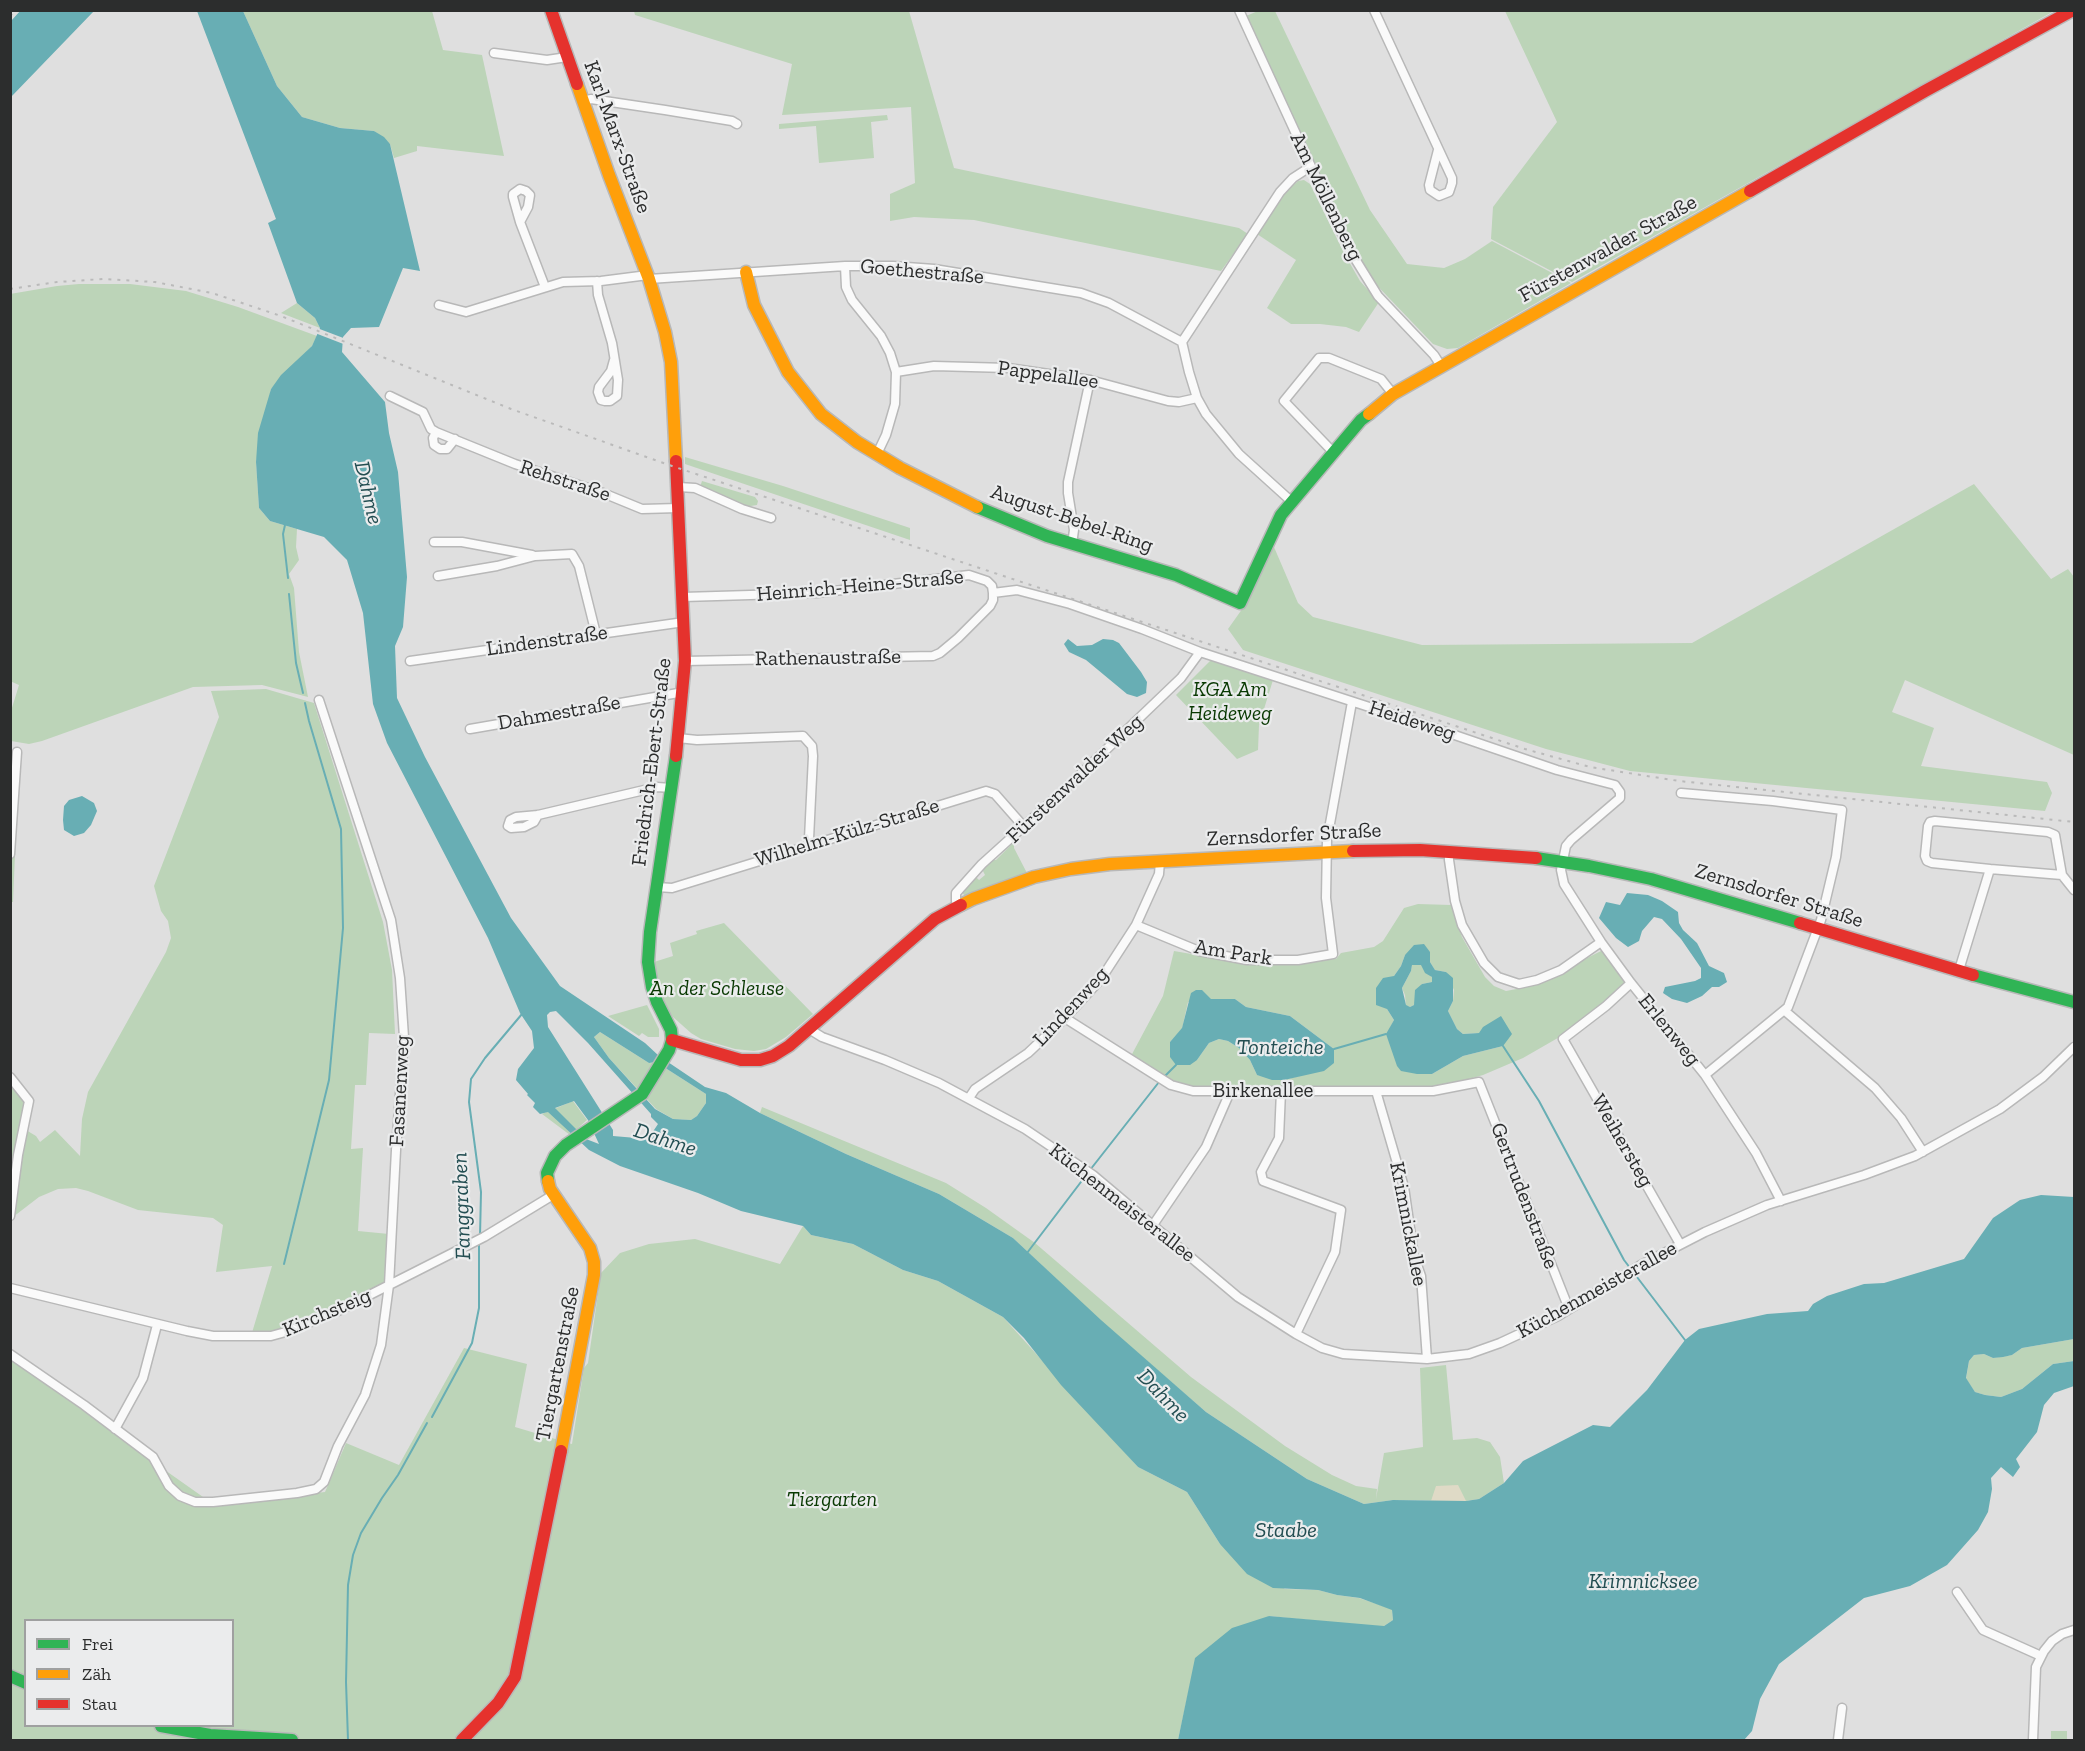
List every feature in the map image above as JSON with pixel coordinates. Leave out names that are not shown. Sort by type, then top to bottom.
[{"type":"street","name":"Karl-Marx-Straße","points":[[551,10],[609,175],[648,277],[665,332],[671,362],[678,487]]},
{"type":"street","points":[[1374,10],[1438,150],[1452,183],[1449,192],[1439,196],[1430,190],[1429,185],[1438,150]]},
{"type":"street","name":"Fürstenwalder Straße","points":[[1240,603],[1281,514],[1361,420],[1393,394],[1925,91],[2073,10]]},
{"type":"street","name":"Am Möllenberg","points":[[1239,11],[1310,167],[1366,278],[1396,316],[1434,355],[1441,366]]},
{"type":"street","points":[[494,53],[547,60],[567,57]]},
{"type":"street","points":[[583,101],[591,99],[732,121],[737,124]]},
{"type":"street","points":[[1291,501],[1239,454],[1216,428],[1197,398],[1182,342],[1280,192],[1293,178],[1310,167]]},
{"type":"street","points":[[520,222],[546,286]]},
{"type":"street","points":[[845,266],[846,287],[852,300],[881,336],[896,372],[895,404],[886,435],[877,454]]},
{"type":"street","name":"Goethestraße","points":[[648,277],[845,266],[934,269],[1066,289],[1109,303],[1182,342]]},
{"type":"street","name":"August-Bebel-Ring","points":[[747,272],[754,305],[767,333],[798,386],[821,414],[857,442],[938,488],[988,513],[1072,544],[1176,575],[1240,603]]},
{"type":"street","points":[[439,305],[466,312],[563,282],[648,277]]},
{"type":"street","points":[[597,281],[598,296],[610,335],[614,360]]},
{"type":"street","points":[[1333,452],[1284,401],[1320,358],[1329,358],[1381,379],[1393,394]]},
{"type":"street","name":"Pappelallee","points":[[896,372],[934,366],[1008,368],[1090,380],[1168,401],[1179,402],[1197,398]]},
{"type":"street","points":[[1072,544],[1074,530],[1068,482],[1090,380]]},
{"type":"street","points":[[390,396],[423,412],[431,429],[436,432],[433,438],[434,445],[440,449],[447,449],[455,439]]},
{"type":"street","name":"Rehstraße","points":[[436,432],[515,464],[610,495],[642,509],[678,508]]},
{"type":"street","points":[[678,487],[695,488],[742,509],[771,518]]},
{"type":"street","name":"Friedrich-Ebert-Straße","points":[[672,1040],[671,1030],[657,1002],[649,974],[650,932],[684,692],[684,622],[678,487]]},
{"type":"street","points":[[434,542],[462,542],[535,556]]},
{"type":"street","points":[[438,576],[497,566],[535,556],[572,554],[576,559],[596,634]]},
{"type":"street","name":"Heinrich-Heine-Straße","points":[[683,597],[817,593],[969,575],[987,581],[992,586],[993,600],[990,606],[963,633]]},
{"type":"street","name":"Heinrich-Heine-Straße","points":[[993,593],[1017,590],[1070,604],[1200,652]]},
{"type":"street","name":"Lindenstraße","points":[[410,661],[684,622]]},
{"type":"street","name":"Rathenaustraße","points":[[685,661],[933,656],[940,653],[963,633]]},
{"type":"street","name":"Heideweg","points":[[1200,652],[1557,770],[1616,784],[1620,798],[1571,840],[1562,861]]},
{"type":"street","name":"Fürstenwalder Weg","points":[[959,906],[956,897],[958,889],[1181,678],[1200,652]]},
{"type":"street","name":"Dahmestraße","points":[[470,729],[684,692]]},
{"type":"street","name":"Fasanenweg","points":[[115,1429],[153,1458],[169,1486],[180,1496],[195,1502],[297,1493],[316,1489],[324,1482],[338,1446],[365,1395],[381,1344],[389,1286],[404,1037],[400,978],[391,920],[319,700]]},
{"type":"street","points":[[1326,852],[1352,702]]},
{"type":"street","points":[[678,738],[707,740],[803,736],[812,746],[813,756],[810,845]]},
{"type":"street","points":[[10,854],[17,752]]},
{"type":"street","points":[[538,816],[657,787],[671,788]]},
{"type":"street","name":"Wilhelm-Külz-Straße","points":[[657,887],[672,888],[986,791],[995,794],[1024,828]]},
{"type":"street","points":[[1681,793],[1842,810],[1835,863],[1819,927],[1785,1011],[1705,1075]]},
{"type":"street","points":[[2062,875],[1932,863],[1927,861],[1925,856],[1928,826],[1930,822],[1935,821],[2048,832],[2055,835],[2062,875],[2074,890]]},
{"type":"street","name":"Zernsdorfer Straße","points":[[672,1040],[741,1060],[760,1059],[781,1051],[935,919],[991,892],[1051,873],[1089,866],[1160,861],[1378,850],[1449,851],[1562,861],[1672,884],[2074,1002]]},
{"type":"street","points":[[1449,851],[1455,901],[1462,925],[1484,963],[1498,976],[1519,984],[1537,980],[1561,970],[1601,942]]},
{"type":"street","name":"Am Park","points":[[1136,925],[1199,951],[1247,960],[1298,960],[1333,954],[1326,898],[1326,852]]},
{"type":"street","name":"Lindenweg","points":[[969,1098],[975,1089],[1028,1053],[1101,979],[1136,925],[1159,874],[1160,861]]},
{"type":"street","name":"Erlenweg","points":[[1562,861],[1564,884],[1601,942],[1705,1075],[1756,1153],[1781,1201]]},
{"type":"street","points":[[1959,970],[1990,869]]},
{"type":"street","name":"Weihersteg","points":[[1631,983],[1606,1006],[1563,1039],[1680,1244]]},
{"type":"street","points":[[1785,1011],[1875,1088],[1901,1118],[1923,1152]]},
{"type":"street","name":"Birkenallee","points":[[1065,1018],[1171,1085],[1193,1091],[1433,1091],[1479,1082]]},
{"type":"street","name":"Küchenmeisterallee","points":[[809,1029],[822,1037],[885,1060],[969,1098],[1025,1129],[1093,1175],[1238,1297],[1322,1348],[1343,1354],[1427,1359],[1469,1354],[1500,1343],[1569,1309],[1641,1265],[1730,1220],[1864,1175],[1923,1152],[2000,1109],[2043,1077],[2074,1047]]},
{"type":"street","name":"Tiergartenstraße","points":[[462,1740],[498,1703],[515,1677],[594,1275],[594,1262],[590,1248],[553,1195],[547,1181],[549,1164],[582,1133],[639,1096],[671,1048],[672,1040]]},
{"type":"street","points":[[10,1077],[29,1101],[18,1155],[10,1216]]},
{"type":"street","name":"Gertrudenstraße","points":[[1479,1082],[1569,1309]]},
{"type":"street","points":[[1281,1091],[1280,1138],[1261,1172],[1263,1181],[1341,1210],[1335,1252],[1296,1334]]},
{"type":"street","name":"Krimnickallee","points":[[1376,1091],[1404,1187],[1414,1256],[1420,1276],[1427,1359]]},
{"type":"street","points":[[1153,1225],[1206,1146],[1230,1092]]},
{"type":"street","name":"Kirchsteig","points":[[10,1288],[157,1325],[213,1336],[271,1336],[308,1325],[389,1286],[480,1239],[553,1195]]},
{"type":"street","points":[[10,1354],[115,1429],[146,1372],[157,1325]]},
{"type":"street","points":[[1957,1592],[1983,1630],[2041,1656]]},
{"type":"street","points":[[2033,1740],[2035,1674],[2041,1656],[2052,1641],[2074,1630]]},
{"type":"street","points":[[10,1676],[24,1682]]},
{"type":"street","points":[[1838,1740],[1842,1708]]},
{"type":"street","points":[[171,1727],[210,1735],[292,1740]]},
{"type":"green space","points":[[243,11],[432,11],[443,50],[482,55],[504,156],[417,146],[417,151],[394,158],[390,144],[374,131],[340,128],[302,117],[277,86]]},
{"type":"green space","points":[[634,11],[909,11],[954,168],[1239,228],[1248,234],[1221,271],[974,220],[914,217],[890,221],[890,194],[915,183],[911,107],[782,115],[792,64],[635,15]]},
{"type":"green space","points":[[1258,11],[1275,11],[1370,210],[1407,264],[1444,268],[1465,259],[1492,241],[1571,283],[1458,348],[1447,349],[1433,344],[1367,275],[1351,248],[1246,16]]},
{"type":"green space","points":[[1505,11],[2054,11],[1572,282],[1491,239],[1493,207],[1557,122]]},
{"type":"green space","points":[[887,115],[888,120],[871,122],[874,158],[819,163],[816,126],[779,129],[779,124]]},
{"type":"green space","points":[[1304,180],[1310,184],[1360,281],[1379,302],[1359,332],[1346,327],[1291,324],[1267,308],[1296,260],[1257,234],[1281,196],[1298,181]]},
{"type":"green space","points":[[79,284],[130,284],[186,291],[317,336],[312,346],[271,389],[256,462],[259,508],[270,521],[297,529],[296,547],[299,560],[289,574],[294,588],[299,652],[308,697],[262,685],[193,687],[42,741],[29,744],[11,741],[11,711],[19,685],[10,681],[10,294]]},
{"type":"green space","points":[[297,303],[315,318],[320,328],[281,313]]},
{"type":"green space","points":[[685,457],[783,486],[910,528],[910,540],[685,464]]},
{"type":"green space","points":[[702,481],[755,497],[758,501],[757,505],[744,507],[700,487]]},
{"type":"green space","points":[[1974,484],[2051,579],[2068,569],[2074,577],[2074,755],[1905,680],[1892,712],[1934,728],[1921,766],[2047,782],[2052,793],[2045,811],[1630,771],[1546,749],[1243,650],[1228,629],[1245,605],[1274,547],[1298,603],[1313,617],[1422,645],[1692,643]]},
{"type":"green space","name":"KGA Am Heideweg","points":[[1211,660],[1273,680],[1259,725],[1258,750],[1237,759],[1176,695]]},
{"type":"green space","points":[[266,689],[314,703],[383,922],[392,970],[395,1034],[369,1033],[366,1085],[355,1085],[351,1149],[363,1148],[358,1231],[389,1234],[386,1281],[379,1287],[326,1314],[273,1333],[251,1336],[272,1266],[216,1272],[223,1225],[213,1218],[138,1210],[76,1188],[58,1189],[39,1197],[13,1217],[26,1130],[36,1136],[40,1142],[55,1130],[80,1156],[82,1119],[88,1092],[166,952],[171,938],[168,921],[161,911],[154,886],[219,717],[211,691]]},
{"type":"green space","points":[[10,756],[19,760],[13,902],[10,902]]},
{"type":"green space","points":[[1014,842],[1014,848],[1028,875],[968,897],[964,895],[962,892],[976,877],[979,880],[985,875],[983,871],[986,865],[996,860]]},
{"type":"green space","points":[[1418,904],[1451,905],[1462,937],[1485,977],[1494,986],[1506,991],[1527,987],[1603,950],[1627,985],[1563,1035],[1523,1058],[1483,1075],[1441,1087],[1195,1087],[1178,1084],[1154,1072],[1131,1056],[1163,996],[1174,951],[1243,963],[1336,959],[1341,953],[1374,947],[1383,941],[1404,908]],"holes":[[[1405,955],[1430,962],[1435,970],[1446,972],[1454,990],[1453,1001],[1448,1011],[1457,1029],[1463,1034],[1479,1033],[1503,1046],[1463,1056],[1432,1074],[1390,1028],[1394,1020],[1387,1009],[1394,976]],[[1235,999],[1246,1007],[1290,1016],[1334,1049],[1299,1076],[1284,1080],[1257,1075],[1250,1060],[1239,1048],[1228,1041],[1219,1039],[1209,1043],[1197,1060],[1170,1042],[1182,1029],[1188,1002]]]},
{"type":"green space","name":"An der Schleuse","points":[[724,923],[813,1014],[786,1037],[766,1049],[754,1051],[735,1049],[701,1039],[673,1017],[666,1007],[657,984],[654,962],[673,956],[670,943],[697,934],[696,931]]},
{"type":"green space","points":[[1412,964],[1421,964],[1432,977],[1432,982],[1422,984],[1414,1005],[1410,1007],[1406,1006],[1402,988]]},
{"type":"green space","points":[[647,1005],[659,1029],[659,1037],[648,1037],[642,1033],[639,1036],[608,1016]]},
{"type":"green space","points":[[600,1032],[649,1063],[656,1062],[706,1094],[706,1103],[697,1116],[691,1120],[673,1119],[656,1109],[609,1058],[594,1037]]},
{"type":"green space","points":[[11,1087],[26,1102],[11,1195]]},
{"type":"green space","points":[[573,1101],[587,1120],[570,1135],[542,1114]]},
{"type":"green space","points":[[762,1107],[946,1183],[986,1208],[1035,1243],[1191,1377],[1285,1446],[1332,1475],[1356,1486],[1377,1489],[1376,1499],[1384,1453],[1423,1447],[1420,1368],[1446,1365],[1453,1440],[1477,1438],[1490,1442],[1500,1457],[1504,1483],[1479,1499],[1466,1501],[1393,1500],[1364,1504],[1307,1479],[1206,1412],[1103,1323],[1013,1238],[939,1194],[846,1154],[760,1113]]},
{"type":"green space","name":"Tiergarten","points":[[803,1226],[811,1235],[853,1244],[903,1270],[938,1281],[1003,1317],[1138,1467],[1187,1492],[1220,1544],[1285,1589],[1318,1590],[1359,1598],[1392,1609],[1393,1620],[1384,1626],[1368,1626],[1269,1616],[1191,1680],[1178,1740],[11,1740],[10,1356],[100,1419],[118,1437],[213,1504],[325,1492],[346,1443],[399,1465],[464,1348],[527,1364],[515,1427],[572,1444],[584,1368],[588,1363],[601,1273],[620,1253],[649,1244],[695,1239],[780,1264]]},
{"type":"green space","points":[[2074,1339],[2074,1361],[2053,1364],[2022,1389],[2001,1397],[1975,1392],[1966,1379],[1969,1361],[1974,1355],[1984,1354],[1993,1358],[2012,1355],[2022,1348]]},
{"type":"green space","points":[[2051,1731],[2067,1731],[2067,1740],[2051,1740]]},
{"type":"sand","points":[[1458,1485],[1466,1501],[1431,1501],[1436,1486]]},
{"type":"water","points":[[21,10],[94,11],[11,97],[11,21]]},
{"type":"water","points":[[197,11],[243,11],[277,86],[302,117],[340,128],[374,131],[390,144],[420,271],[403,268],[379,327],[351,328],[343,337],[342,352],[385,402],[398,472],[407,577],[403,627],[395,646],[397,698],[425,757],[511,918],[560,986],[645,1043],[659,1056],[705,1087],[726,1093],[760,1113],[846,1154],[939,1194],[1013,1238],[1101,1320],[1206,1412],[1307,1479],[1364,1504],[1393,1500],[1466,1501],[1479,1499],[1504,1483],[1523,1461],[1593,1425],[1610,1427],[1647,1390],[1685,1340],[1699,1329],[1767,1314],[1808,1311],[1813,1304],[1827,1296],[1864,1284],[1884,1283],[1964,1259],[1993,1218],[2020,1200],[2041,1195],[2074,1197],[2074,1339],[2022,1348],[2012,1355],[2003,1357],[1974,1355],[1969,1361],[1966,1378],[1975,1392],[2001,1397],[2022,1389],[2053,1364],[2074,1361],[2074,1386],[2054,1393],[2044,1405],[2037,1432],[2016,1459],[2020,1467],[2013,1477],[2001,1467],[1991,1478],[1992,1489],[1988,1512],[1978,1530],[1947,1565],[1910,1586],[1864,1598],[1779,1664],[1760,1699],[1752,1731],[1744,1740],[1178,1740],[1195,1658],[1232,1628],[1269,1616],[1384,1626],[1393,1620],[1392,1610],[1360,1598],[1318,1590],[1273,1588],[1247,1574],[1220,1544],[1187,1492],[1138,1467],[1061,1385],[1024,1338],[1003,1317],[938,1281],[903,1270],[853,1244],[811,1235],[803,1226],[741,1211],[698,1193],[620,1166],[589,1150],[548,1112],[540,1114],[533,1107],[535,1103],[516,1080],[518,1069],[534,1048],[532,1031],[520,1013],[488,938],[387,743],[373,704],[363,613],[347,560],[324,537],[270,521],[259,508],[256,462],[258,433],[271,389],[281,375],[312,346],[320,328],[315,318],[297,303],[268,223],[276,219]],"holes":[[[556,1011],[588,1043],[651,1114],[658,1124],[648,1139],[613,1136],[613,1130],[548,1027],[547,1015]],[[600,1032],[649,1063],[656,1062],[706,1094],[706,1103],[697,1116],[691,1120],[673,1119],[655,1109],[609,1058],[594,1037]],[[574,1101],[588,1120],[599,1144],[586,1139],[555,1108]]]},
{"type":"water","points":[[1068,639],[1077,646],[1092,645],[1103,639],[1119,643],[1147,682],[1146,693],[1137,697],[1127,694],[1086,660],[1069,652],[1064,644]]},
{"type":"water","points":[[82,796],[94,803],[97,811],[91,825],[84,833],[74,836],[64,830],[64,806],[69,800]]},
{"type":"water","points":[[1627,893],[1648,895],[1678,912],[1679,923],[1683,930],[1697,943],[1709,966],[1724,973],[1727,982],[1719,987],[1712,987],[1702,996],[1687,1003],[1672,999],[1663,993],[1665,987],[1701,978],[1701,968],[1681,939],[1662,919],[1654,917],[1642,931],[1639,941],[1628,947],[1616,938],[1599,918],[1606,902],[1620,905]]},
{"type":"water","name":"Tonteiche","points":[[1424,944],[1430,952],[1430,962],[1435,970],[1446,972],[1453,978],[1453,1001],[1448,1011],[1457,1029],[1463,1034],[1479,1033],[1483,1027],[1501,1016],[1512,1034],[1503,1046],[1463,1056],[1432,1074],[1401,1071],[1397,1066],[1386,1034],[1394,1020],[1387,1009],[1376,1005],[1376,988],[1383,978],[1394,976],[1405,955],[1414,945]],"holes":[[[1412,965],[1421,965],[1425,973],[1432,977],[1432,982],[1422,984],[1415,990],[1414,1005],[1410,1007],[1406,1005],[1402,988]]]},
{"type":"water","name":"Tonteiche","points":[[1202,990],[1211,999],[1235,999],[1246,1007],[1290,1016],[1334,1049],[1334,1063],[1324,1071],[1284,1080],[1272,1080],[1257,1075],[1250,1060],[1239,1048],[1228,1041],[1219,1039],[1209,1043],[1197,1060],[1190,1065],[1176,1065],[1170,1057],[1170,1042],[1182,1028],[1191,993]]},
{"type":"pier","points":[[317,328],[346,339],[346,345],[315,333]]},
{"type":"waterway","points":[[285,525],[283,534],[288,578]]},
{"type":"waterway","points":[[289,594],[296,663],[303,693]]},
{"type":"waterway","points":[[284,1264],[329,1080],[343,928],[341,829],[305,703]]},
{"type":"waterway","name":"Fanggraben","points":[[480,1236],[481,1192],[469,1102],[471,1079],[485,1058],[522,1014]]},
{"type":"waterway","points":[[1334,1049],[1386,1034]]},
{"type":"waterway","points":[[1503,1046],[1539,1101],[1624,1260],[1685,1340]]},
{"type":"waterway","points":[[1163,1078],[1176,1065]]},
{"type":"waterway","points":[[1090,1170],[1159,1082]]},
{"type":"waterway","points":[[1027,1253],[1087,1174]]},
{"type":"waterway","name":"Fanggraben","points":[[432,1417],[472,1343],[479,1308],[479,1241]]},
{"type":"waterway","name":"Fanggraben","points":[[348,1740],[346,1682],[348,1585],[353,1555],[361,1533],[398,1475],[427,1423]]},
{"type":"railway","points":[[10,16],[16,10]]},
{"type":"railway","points":[[10,289],[57,282],[103,279],[155,282],[212,293],[281,316],[511,409],[672,466],[1525,749],[1590,767],[1679,781],[2074,822]]},
{"type":"traffic: fast","points":[[977,507],[1047,536],[1176,575],[1240,603],[1281,515],[1361,420],[1369,414]]},
{"type":"traffic: fast","points":[[548,1181],[547,1173],[555,1156],[566,1145],[642,1094],[669,1050],[672,1040],[671,1030],[657,1002],[648,962],[650,932],[676,756]]},
{"type":"traffic: fast","points":[[1536,858],[1651,879],[1800,923]]},
{"type":"traffic: fast","points":[[1973,975],[2074,1002]]},
{"type":"traffic: fast","points":[[10,1676],[24,1682]]},
{"type":"traffic: fast","points":[[166,1727],[210,1735],[292,1740]]},
{"type":"traffic: slow","points":[[577,84],[649,279],[665,332],[671,362],[676,461]]},
{"type":"traffic: slow","points":[[1369,414],[1393,394],[1750,191]]},
{"type":"traffic: slow","points":[[746,272],[754,305],[788,372],[821,414],[857,442],[900,468],[977,507]]},
{"type":"traffic: slow","points":[[961,905],[1034,877],[1071,869],[1110,864],[1353,851]]},
{"type":"traffic: slow","points":[[548,1181],[550,1189],[590,1248],[594,1262],[594,1275],[561,1451]]},
{"type":"traffic: jam","points":[[551,10],[577,84]]},
{"type":"traffic: jam","points":[[1750,191],[2073,10]]},
{"type":"traffic: jam","points":[[676,461],[685,661],[676,756]]},
{"type":"traffic: jam","points":[[1353,851],[1420,850],[1536,858]]},
{"type":"traffic: jam","points":[[672,1040],[741,1060],[760,1060],[773,1056],[789,1046],[935,919],[961,905]]},
{"type":"traffic: jam","points":[[1800,923],[1973,975]]},
{"type":"traffic: jam","points":[[462,1740],[498,1703],[515,1677],[561,1451]]},
{"type":"water label","name":"Dahme","points":[[368,493]]},
{"type":"water label","name":"Dahme","points":[[665,1140]]},
{"type":"water label","name":"Dahme","points":[[1163,1396]]},
{"type":"water label","name":"Staabe","points":[[1286,1531]]},
{"type":"water label","name":"Krimnicksee","points":[[1643,1582]]}]
